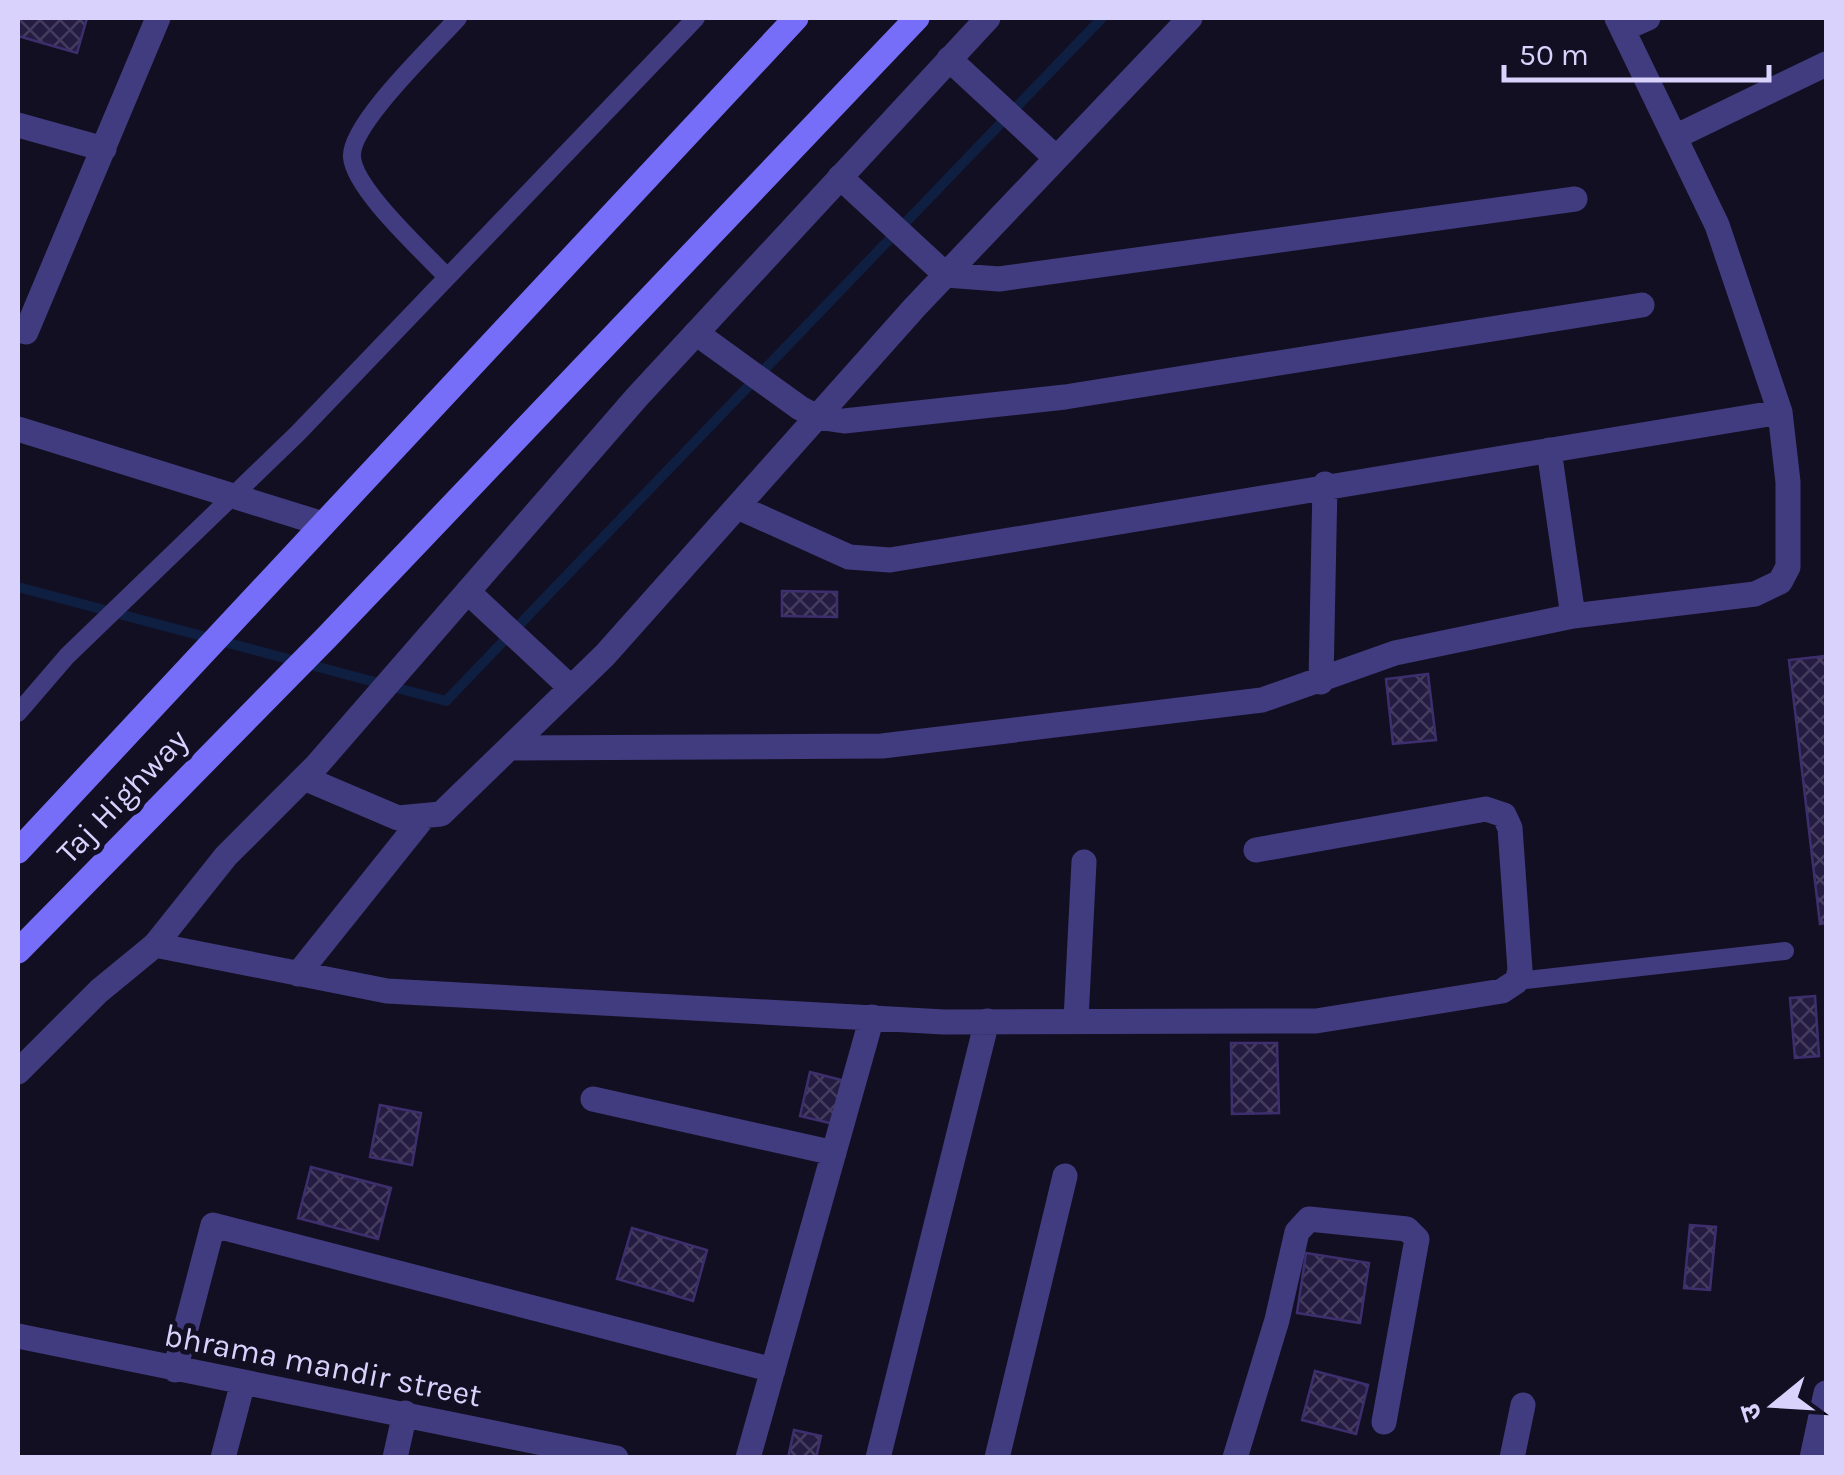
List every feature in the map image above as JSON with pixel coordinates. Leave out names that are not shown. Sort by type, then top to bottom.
[{"type":"main road","points":[[18,851],[796,18]]},
{"type":"main road","name":"Taj Highway","points":[[18,950],[328,637],[917,18]]},
{"type":"street","points":[[18,330],[26,332],[158,18]]},
{"type":"street","points":[[18,1072],[98,990],[155,945],[226,856],[310,772],[696,333],[988,18]]},
{"type":"street","points":[[310,772],[364,804],[410,819],[440,814],[510,748],[564,681],[738,507],[809,412],[938,268],[1190,18]]},
{"type":"street","points":[[510,748],[882,746],[1262,700],[1395,654],[1573,616],[1756,594],[1780,582],[1788,567],[1789,543],[1780,412],[1717,226],[1620,23],[1648,18]]},
{"type":"street","points":[[949,59],[1050,153]]},
{"type":"street","points":[[1675,138],[1826,64]]},
{"type":"street","points":[[18,125],[104,149]]},
{"type":"street","points":[[840,177],[938,268],[1000,279],[1575,199]]},
{"type":"street","points":[[696,333],[809,412],[844,420],[1065,396],[1642,305]]},
{"type":"street","points":[[738,507],[848,556],[890,560],[1325,484],[1780,412]]},
{"type":"street","points":[[18,429],[324,524]]},
{"type":"street","points":[[1549,450],[1573,616]]},
{"type":"street","points":[[1322,682],[1325,484]]},
{"type":"street","points":[[468,592],[564,681]]},
{"type":"street","points":[[155,945],[386,991],[986,1021],[1316,1021],[1502,991],[1517,981],[1520,970],[1510,828],[1504,815],[1486,810],[1256,850]]},
{"type":"street","points":[[298,974],[410,819]]},
{"type":"street","points":[[1076,1020],[1084,862]]},
{"type":"street","points":[[748,1458],[872,1017]]},
{"type":"street","points":[[878,1458],[986,1021]]},
{"type":"street","points":[[593,1098],[834,1154]]},
{"type":"street","points":[[997,1458],[1065,1176]]},
{"type":"street","points":[[1235,1458],[1276,1320],[1297,1232],[1308,1219],[1406,1229],[1418,1240],[1384,1422]]},
{"type":"street","points":[[174,1370],[214,1224],[773,1370]]},
{"type":"street","name":"bhrama mandir street","points":[[18,1336],[405,1413],[525,1447],[616,1458]]},
{"type":"street","points":[[223,1458],[242,1382]]},
{"type":"street","points":[[1812,1458],[1826,1393]]},
{"type":"street","points":[[1512,1458],[1523,1405]]},
{"type":"street","points":[[395,1458],[405,1413]]},
{"type":"lane","points":[[447,277],[362,183],[352,157],[358,132],[458,18]]},
{"type":"lane","points":[[18,713],[67,656],[233,497],[696,18]]},
{"type":"lane","points":[[1517,981],[1785,952]]},
{"type":"building","points":[[18,18],[87,18],[77,53],[18,36]]},
{"type":"building","points":[[782,591],[837,592],[837,617],[782,616]]},
{"type":"building","points":[[1826,656],[1826,923],[1820,924],[1789,660]]},
{"type":"building","points":[[1428,674],[1436,740],[1393,744],[1386,679]]},
{"type":"building","points":[[1815,996],[1819,1056],[1795,1058],[1790,998]]},
{"type":"building","points":[[1231,1043],[1277,1043],[1279,1113],[1232,1114]]},
{"type":"building","points":[[810,1072],[849,1082],[838,1125],[800,1116]]},
{"type":"building","points":[[380,1105],[421,1113],[412,1165],[370,1157]]},
{"type":"building","points":[[311,1167],[391,1188],[378,1239],[298,1218]]},
{"type":"building","points":[[1690,1225],[1716,1227],[1710,1290],[1684,1288]]},
{"type":"building","points":[[632,1228],[707,1250],[693,1301],[617,1279]]},
{"type":"building","points":[[1306,1253],[1369,1263],[1360,1323],[1297,1313]]},
{"type":"building","points":[[1315,1371],[1368,1385],[1356,1434],[1302,1420]]},
{"type":"building","points":[[794,1430],[821,1436],[816,1458],[788,1458]]},
{"type":"waterway","points":[[18,587],[446,701],[1102,18]]}]
